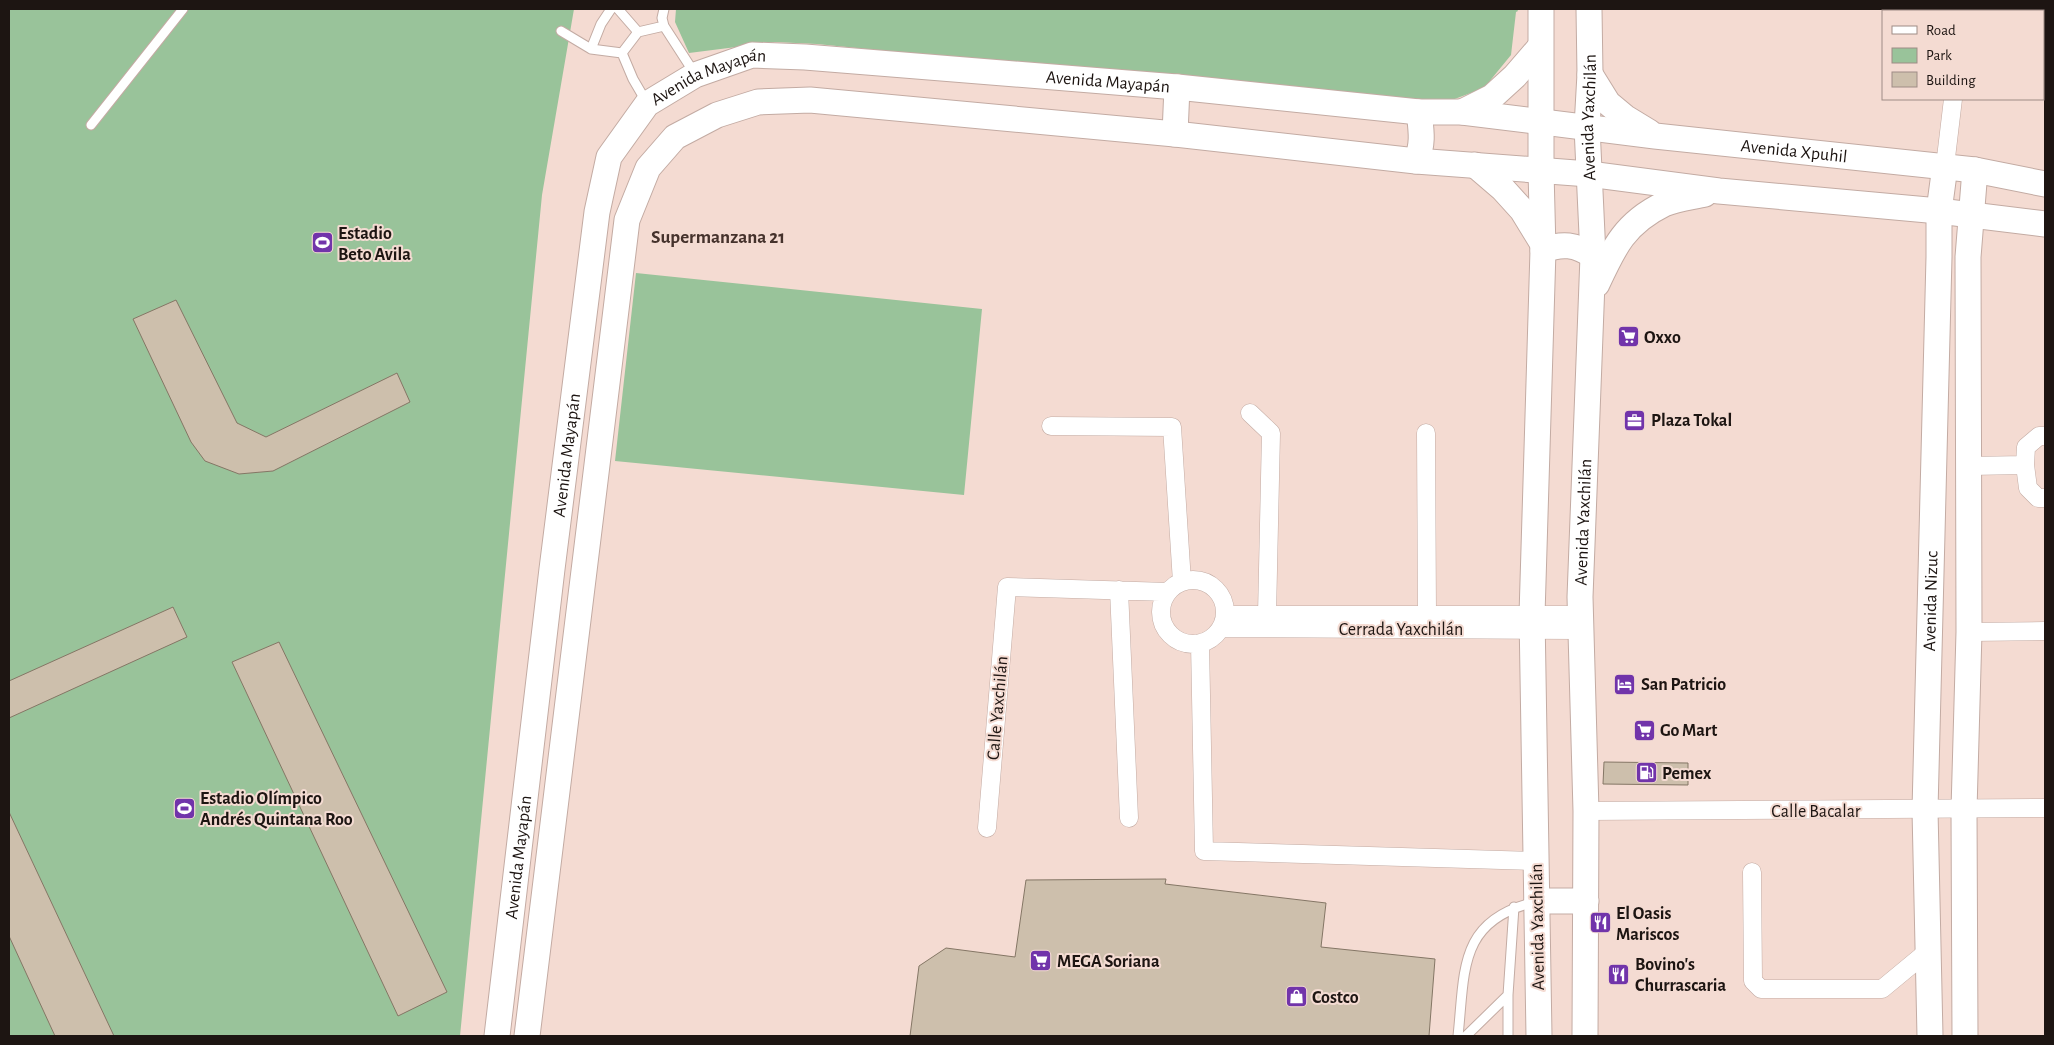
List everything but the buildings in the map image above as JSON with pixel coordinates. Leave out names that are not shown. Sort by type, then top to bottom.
[{"type":"street","name":"Avenida Yaxchilán","points":[[1540,1036],[1525,904],[1536,861],[1532,622],[1543,247],[1541,9]]},
{"type":"street","name":"Avenida Yaxchilán","points":[[1585,1036],[1586,811],[1581,622],[1593,256],[1587,127],[1590,74],[1589,9]]},
{"type":"street","points":[[1462,112],[1492,97],[1515,76],[1540,47]]},
{"type":"street","name":"Avenida Mayapán","points":[[497,1036],[597,212],[609,157],[647,104],[696,75],[752,55],[805,57],[1178,87],[1419,112],[1462,112],[1541,123]]},
{"type":"street","points":[[1590,74],[1608,103],[1626,118],[1655,136]]},
{"type":"street","points":[[1175,134],[1178,87]]},
{"type":"street","name":"Avenida Mayapán","points":[[527,1036],[627,220],[648,168],[675,137],[717,115],[758,102],[810,100],[1541,171]]},
{"type":"street","points":[[1953,100],[1946,161],[2035,171],[2045,179]]},
{"type":"street","points":[[1416,160],[1420,153],[1422,140],[1419,112]]},
{"type":"street","name":"Avenida Xpuhil","points":[[1541,123],[1655,136],[1946,161],[1975,170],[2045,184]]},
{"type":"street","name":"Avenida Nizuc","points":[[1930,1036],[1925,810],[1939,211],[1946,161]]},
{"type":"street","points":[[1475,165],[1503,189],[1522,210],[1543,247],[1569,244],[1583,249],[1593,256]]},
{"type":"street","points":[[1966,1036],[1964,810],[1969,632],[1968,257],[1975,170]]},
{"type":"street","points":[[1541,171],[1589,174],[1719,191],[1971,214],[2045,224]]},
{"type":"street","points":[[1591,298],[1613,248],[1635,222],[1665,204],[1719,191]]},
{"type":"street","points":[[1250,413],[1271,433],[1267,615]]},
{"type":"street","points":[[1051,426],[1172,427],[1175,587],[1161,606],[1162,622],[1170,636],[1184,643],[1200,644],[1212,638],[1223,622],[1223,602],[1217,591],[1207,583],[1194,580],[1175,587],[1119,590],[1130,818]]},
{"type":"street","points":[[1426,433],[1427,615]]},
{"type":"street","points":[[2045,436],[2039,436],[2026,447],[2025,465],[2028,488],[2038,498],[2045,498]]},
{"type":"street","points":[[1970,466],[2025,465]]},
{"type":"street","name":"Calle Yaxchilán","points":[[987,828],[1007,588],[1119,590]]},
{"type":"street","name":"Cerrada Yaxchilán","points":[[1223,622],[1267,615],[1427,615],[1532,622]]},
{"type":"street","name":"Cerrada Yaxchilán","points":[[1223,622],[1581,622]]},
{"type":"street","points":[[1969,632],[2045,631]]},
{"type":"street","points":[[1200,644],[1204,851],[1536,861]]},
{"type":"street","points":[[536,704],[568,707]]},
{"type":"street","name":"Calle Bacalar","points":[[1586,811],[2045,808]]},
{"type":"street","points":[[1752,872],[1754,981],[1762,989],[1882,989],[1928,951]]},
{"type":"street","points":[[1525,904],[1586,901]]},
{"type":"lane","points":[[91,125],[183,9]]},
{"type":"lane","points":[[591,49],[601,24],[611,9]]},
{"type":"lane","points":[[618,9],[638,32]]},
{"type":"lane","points":[[664,9],[662,18],[664,26],[696,75]]},
{"type":"lane","points":[[622,53],[638,32],[664,26]]},
{"type":"lane","points":[[561,31],[591,49],[622,53]]},
{"type":"lane","points":[[622,53],[633,79],[647,104]]},
{"type":"lane","points":[[1508,1036],[1508,996],[1525,904]]},
{"type":"lane","points":[[1458,1036],[1466,962],[1472,944],[1485,927],[1499,914],[1525,904]]},
{"type":"lane","points":[[1466,1036],[1508,996]]},
{"type":"green space","points":[[9,9],[574,9],[542,195],[460,1036],[9,1036]]},
{"type":"green space","points":[[676,9],[1517,9],[1518,11],[1516,12],[1511,55],[1484,88],[1436,106],[817,44],[775,42],[689,53],[675,22]]},
{"type":"green space","points":[[636,273],[982,309],[964,495],[615,461]]},
{"type":"place","name":"Estadio Beto Avila","points":[[322,243]]},
{"type":"place","name":"Oxxo","points":[[1628,337]]},
{"type":"place","name":"Plaza Tokal","points":[[1635,420]]},
{"type":"place","name":"San Patricio","points":[[1625,684]]},
{"type":"place","name":"Go Mart","points":[[1644,730]]},
{"type":"place","name":"Pemex","points":[[1646,773]]},
{"type":"place","name":"Estadio Olímpico Andrés Quintana Roo","points":[[184,808]]},
{"type":"place","name":"El Oasis Mariscos","points":[[1600,923]]},
{"type":"place","name":"MEGA Soriana","points":[[1041,961]]},
{"type":"place","name":"Bovino's Churrascaria","points":[[1619,974]]},
{"type":"place","name":"Costco","points":[[1296,997]]},
{"type":"district","name":"Supermanzana 21","points":[[718,236]]}]
